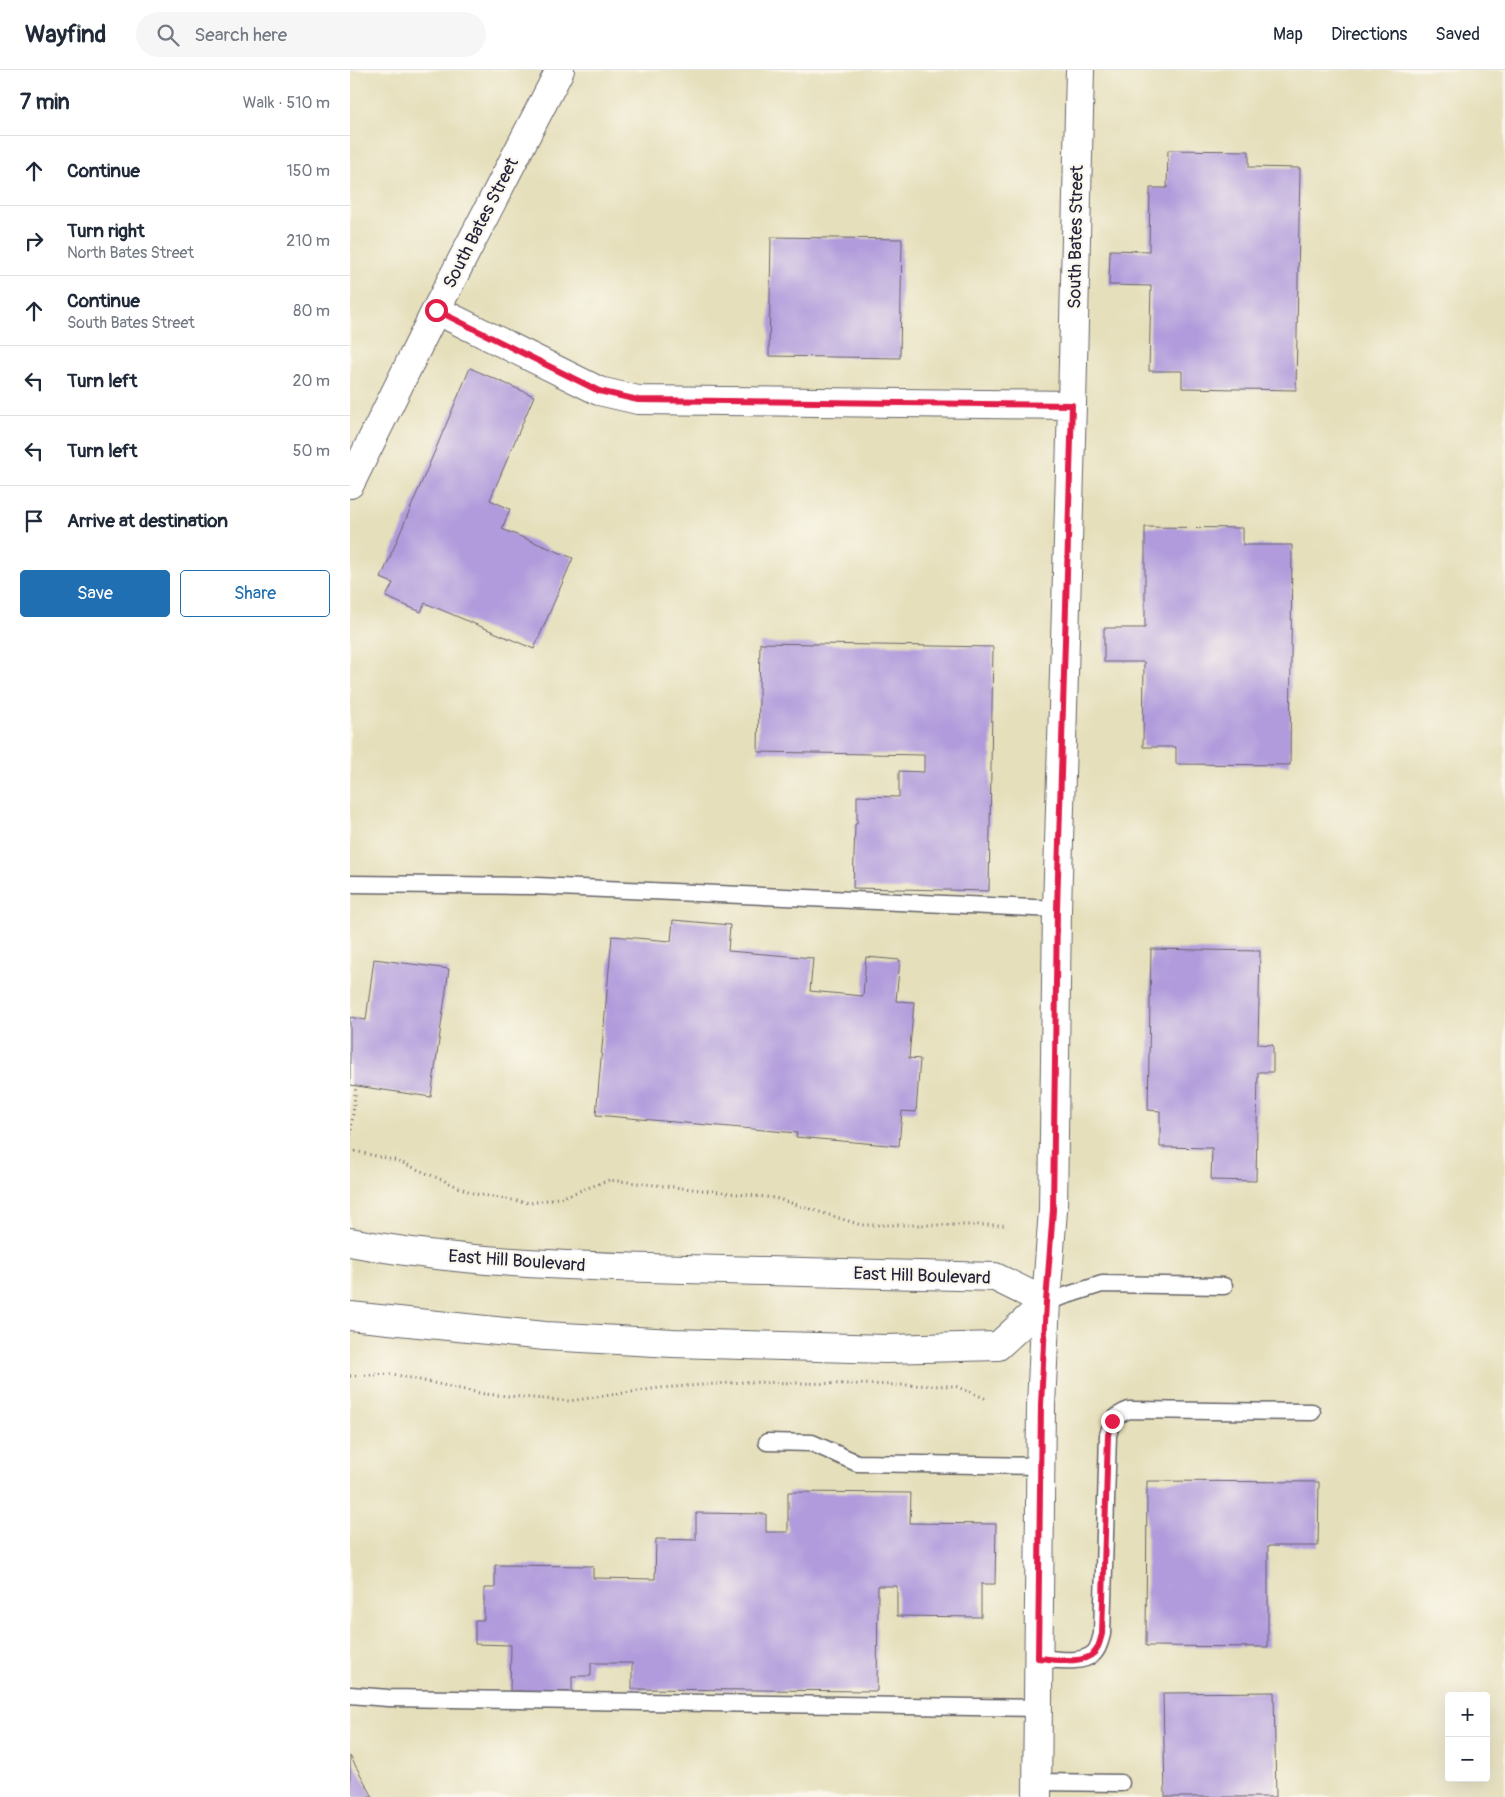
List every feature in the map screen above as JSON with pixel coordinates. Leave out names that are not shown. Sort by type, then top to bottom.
[{"type":"street","name":"South Bates Street","points":[[350,484],[436,310],[560,70]]},
{"type":"street","name":"South Bates Street","points":[[1046,1302],[1053,1210],[1057,909],[1080,70]]},
{"type":"street","points":[[436,310],[599,391],[638,400],[1072,405]]},
{"type":"street","name":"East Hill Boulevard","points":[[350,1242],[392,1250],[456,1257],[581,1266],[995,1277],[1046,1302]]},
{"type":"street","points":[[350,1316],[555,1337],[673,1343],[886,1349],[998,1346],[1046,1302]]},
{"type":"street","points":[[1037,1790],[1041,1405],[1046,1302]]},
{"type":"lane","points":[[350,884],[536,886],[1057,909]]},
{"type":"lane","points":[[1046,1302],[1102,1284],[1224,1286]]},
{"type":"lane","points":[[1038,1658],[1080,1660],[1093,1654],[1098,1648],[1102,1634],[1108,1435],[1112,1421],[1118,1414],[1129,1410],[1312,1412]]},
{"type":"lane","points":[[767,1442],[812,1443],[857,1462],[1040,1466]]},
{"type":"lane","points":[[350,1695],[388,1698],[1038,1708]]},
{"type":"lane","points":[[1037,1790],[1121,1783]]},
{"type":"path","points":[[350,1140],[356,1086]]},
{"type":"path","points":[[350,1150],[398,1161],[475,1194],[531,1203],[563,1197],[609,1180],[775,1198],[861,1225],[1004,1225]]},
{"type":"path","points":[[350,1376],[392,1374],[484,1394],[568,1401],[659,1388],[744,1382],[955,1386],[987,1399]]},
{"type":"building","points":[[1168,150],[1249,151],[1249,167],[1300,168],[1296,390],[1182,388],[1182,371],[1149,371],[1151,286],[1109,285],[1110,250],[1149,251],[1150,188],[1167,188]]},
{"type":"building","points":[[771,237],[902,239],[900,358],[769,356]]},
{"type":"building","points":[[470,368],[534,396],[490,500],[510,509],[502,529],[573,558],[534,649],[425,603],[421,612],[386,597],[393,583],[381,578]]},
{"type":"building","points":[[1145,527],[1243,528],[1243,545],[1292,545],[1290,765],[1176,764],[1176,747],[1143,747],[1144,662],[1104,662],[1104,628],[1145,628]]},
{"type":"building","points":[[760,643],[993,647],[989,891],[853,888],[857,796],[899,797],[899,771],[924,772],[924,755],[758,752]]},
{"type":"building","points":[[673,920],[730,925],[728,951],[813,958],[810,991],[863,996],[866,957],[900,960],[896,1001],[914,1002],[909,1058],[920,1059],[916,1112],[902,1111],[899,1146],[796,1137],[797,1133],[596,1115],[612,936],[671,941]]},
{"type":"building","points":[[1151,949],[1260,951],[1258,1044],[1273,1045],[1273,1072],[1258,1072],[1256,1181],[1211,1180],[1212,1148],[1160,1147],[1160,1111],[1148,1110]]},
{"type":"building","points":[[374,959],[449,969],[431,1097],[350,1085],[350,1017],[366,1020]]},
{"type":"building","points":[[1147,1481],[1319,1482],[1318,1546],[1268,1546],[1268,1647],[1146,1646]]},
{"type":"building","points":[[788,1492],[911,1493],[910,1523],[996,1524],[995,1584],[981,1584],[981,1617],[897,1616],[897,1586],[878,1586],[877,1691],[632,1689],[632,1663],[591,1663],[591,1676],[572,1676],[572,1692],[510,1691],[511,1645],[475,1644],[475,1620],[484,1620],[484,1588],[495,1588],[495,1565],[593,1566],[593,1578],[655,1579],[656,1539],[696,1540],[696,1513],[766,1514],[766,1532],[788,1532]]},
{"type":"building","points":[[1274,1692],[1276,1797],[1165,1797],[1163,1693]]},
{"type":"building","points":[[350,1756],[373,1797],[350,1797]]},
{"type":"route","points":[[436,310],[599,391],[638,400],[1072,405],[1057,909],[1053,1210],[1041,1405],[1038,1658],[1080,1660],[1093,1654],[1098,1648],[1102,1634],[1108,1435],[1112,1421]]}]
